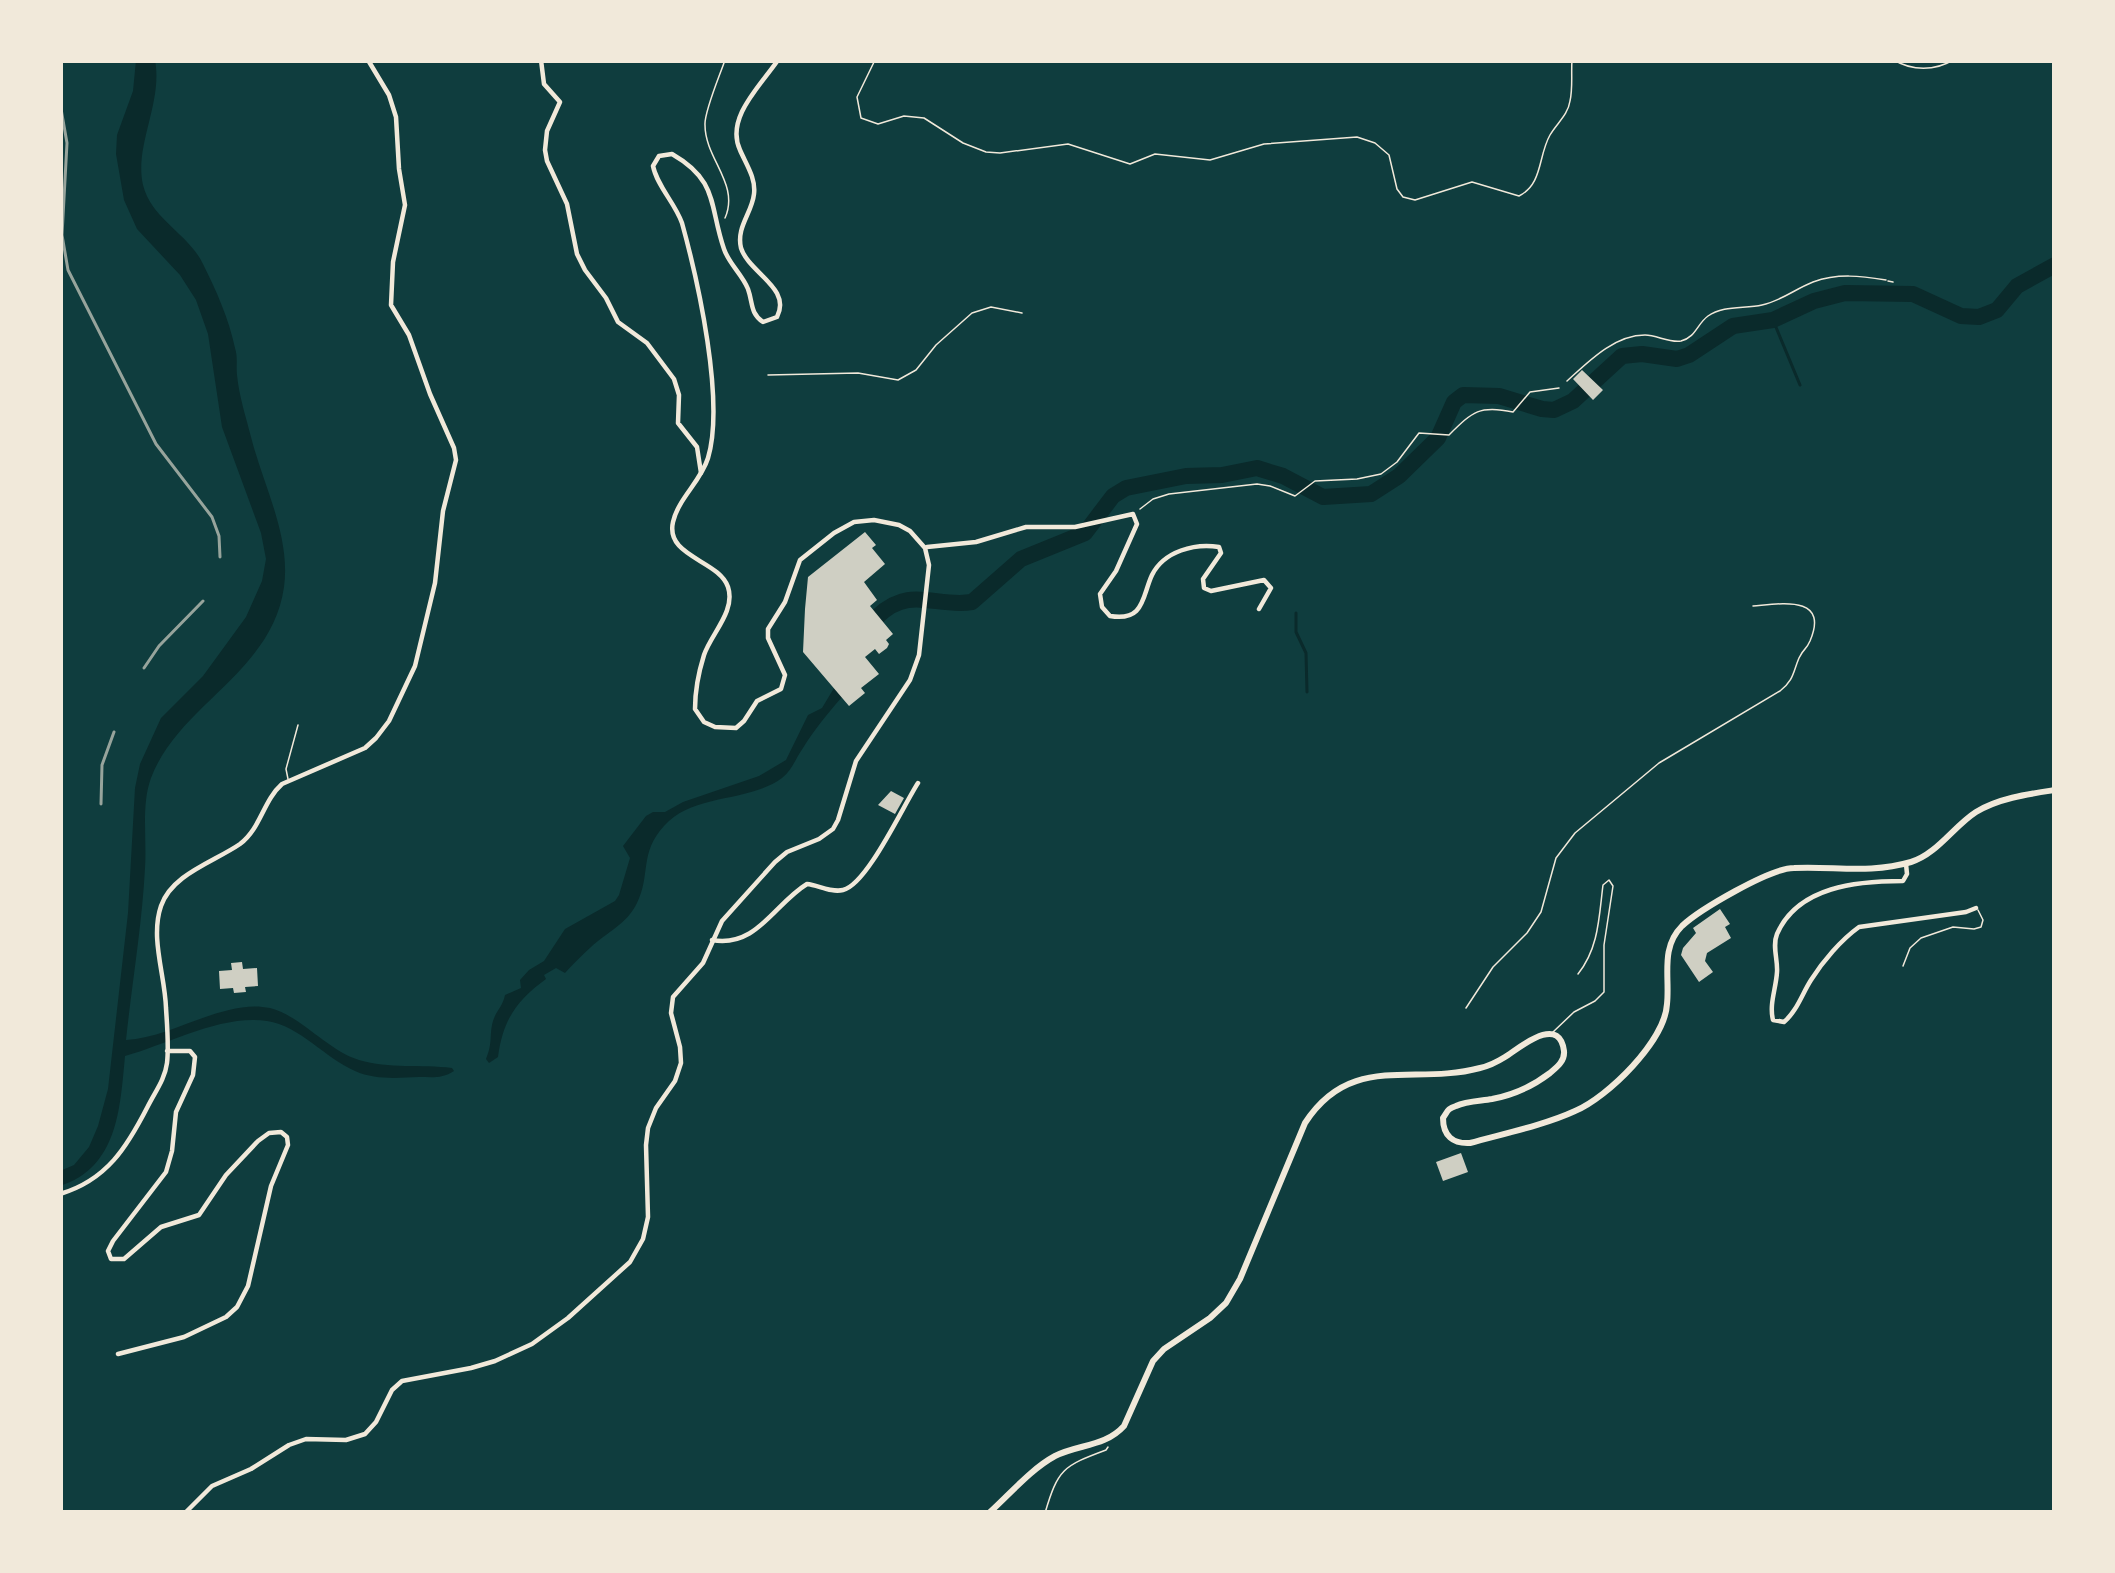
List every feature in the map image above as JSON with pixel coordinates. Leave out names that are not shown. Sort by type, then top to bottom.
[{"type":"main road","points":[[989,1513],[1053,1457],[1111,1438],[1124,1426],[1164,1348],[1226,1303],[1297,1139],[1316,1106],[1330,1093],[1354,1080],[1380,1075],[1479,1069],[1532,1038],[1550,1035],[1564,1049],[1557,1067],[1514,1093],[1449,1109],[1443,1123],[1448,1137],[1470,1143],[1582,1108],[1645,1052],[1659,1033],[1668,1003],[1670,941],[1705,910],[1761,877],[1789,867],[1854,871],[1906,863],[1924,856],[1990,805],[2055,790]]},
{"type":"street","points":[[60,1194],[96,1178],[122,1153],[164,1077],[166,998],[158,928],[166,895],[249,836],[272,795],[288,781],[364,748],[382,732],[409,682],[418,651],[456,460],[410,335],[391,305],[393,262],[405,205],[397,117],[368,60]]},
{"type":"street","points":[[541,60],[544,84],[560,102],[546,134],[547,158],[566,199],[577,254],[618,322],[644,340],[673,375],[678,388],[678,423],[697,447],[701,473]]},
{"type":"street","points":[[185,1513],[212,1486],[290,1445],[306,1439],[361,1436],[402,1381],[487,1364],[532,1344],[624,1269],[640,1245],[648,1217],[648,1128],[680,1069],[672,1001],[700,967],[722,921],[775,862],[836,824],[856,761],[914,671],[929,560],[925,548],[905,527],[867,520],[844,526],[805,555],[795,570],[785,602],[768,629],[784,670],[784,686],[757,701],[742,724],[732,729],[704,722],[695,709],[703,661],[728,607],[729,591],[723,578],[680,548],[673,532],[674,516],[701,473],[710,444],[712,388],[686,234],[676,207],[653,171],[656,158],[672,154],[699,176],[713,200],[724,251],[749,292],[754,314],[763,322],[773,320],[781,310],[779,297],[740,244],[754,191],[735,129],[778,60]]},
{"type":"street","points":[[925,548],[976,542],[1026,527],[1084,525],[1137,512],[1116,571],[1100,594],[1113,617],[1126,616],[1141,606],[1152,574],[1172,555],[1215,545],[1221,554],[1203,579],[1204,588],[1211,591],[1264,580],[1271,588],[1259,609]]},
{"type":"street","points":[[712,940],[731,942],[746,937],[807,884],[838,891],[852,886],[895,827],[918,783]]},
{"type":"street","points":[[1906,863],[1903,881],[1822,891],[1795,911],[1776,938],[1773,1020],[1784,1022],[1791,1017],[1815,974],[1859,927],[1976,908]]},
{"type":"street","points":[[118,1354],[184,1337],[238,1307],[249,1281],[273,1177],[288,1145],[281,1132],[264,1136],[226,1175],[199,1215],[161,1227],[124,1258],[111,1259],[108,1251],[113,1241],[166,1172],[177,1108],[194,1072],[192,1053],[167,1049]]},
{"type":"lane","points":[[288,781],[286,769],[298,725]]},
{"type":"lane","points":[[1550,1035],[1604,992],[1607,909],[1613,889],[1609,880],[1603,884],[1596,937],[1578,974]]},
{"type":"lane","points":[[1903,967],[1910,948],[1922,938],[1953,927],[1981,927],[1983,920],[1976,908]]},
{"type":"path","points":[[718,226],[729,211],[728,192],[704,123],[725,60]]},
{"type":"path","points":[[875,60],[856,97],[861,118],[872,123],[915,116],[986,152],[1068,143],[1130,164],[1155,154],[1210,160],[1264,144],[1358,137],[1389,155],[1397,188],[1403,197],[1415,200],[1472,182],[1519,196],[1527,192],[1549,137],[1570,103],[1572,60]]},
{"type":"path","points":[[1894,60],[1915,68],[1953,60]]},
{"type":"path","points":[[1567,381],[1620,339],[1647,334],[1680,341],[1721,310],[1769,303],[1814,282],[1846,275],[1889,281]]},
{"type":"path","points":[[768,375],[858,373],[898,380],[912,374],[976,310],[991,307],[1022,314]]},
{"type":"path","points":[[1137,512],[1168,494],[1260,484],[1294,496],[1311,483],[1382,474],[1421,433],[1449,435],[1482,409],[1512,412],[1531,392],[1558,388]]},
{"type":"path","points":[[1466,1008],[1493,967],[1537,919],[1556,858],[1575,833],[1659,763],[1793,679],[1811,638],[1812,615],[1796,603],[1753,606]]},
{"type":"path","points":[[1045,1513],[1054,1481],[1074,1462],[1106,1450],[1111,1438]]},
{"type":"water","points":[[136,60],[155,60],[156,76],[142,155],[143,185],[154,208],[196,253],[226,316],[236,351],[241,399],[280,530],[285,568],[276,617],[262,643],[182,729],[151,778],[145,811],[142,911],[126,1040],[253,1006],[281,1012],[359,1060],[454,1071],[437,1077],[370,1076],[279,1024],[250,1020],[214,1026],[125,1056],[118,1115],[105,1150],[79,1177],[60,1186],[60,1171],[74,1165],[89,1147],[108,1089],[140,764],[161,718],[203,676],[246,617],[266,559],[222,427],[208,334],[196,300],[180,275],[137,229],[124,200],[117,135],[133,91]]},
{"type":"water","points":[[834,688],[842,697],[782,778],[690,808],[664,826],[651,845],[633,910],[565,973],[556,968],[544,975],[546,979],[513,1012],[498,1057],[489,1063],[493,1021],[505,995],[521,988],[520,980],[544,961],[565,929],[615,901],[630,858],[623,846],[646,816],[759,776],[786,760],[808,715],[822,708]]},
{"type":"building","points":[[1582,370],[1603,390],[1593,400],[1573,379]]},
{"type":"building","points":[[865,532],[885,564],[864,582],[877,600],[870,606],[893,634],[886,640],[887,648],[879,654],[875,649],[865,657],[879,674],[849,706],[803,652],[805,609],[808,577]]},
{"type":"building","points":[[891,791],[904,798],[895,814],[878,805]]},
{"type":"building","points":[[1720,909],[1730,924],[1725,927],[1731,938],[1707,953],[1705,961],[1713,972],[1699,982],[1681,955],[1683,948],[1696,933],[1693,928]]},
{"type":"building","points":[[242,962],[243,969],[257,968],[258,986],[234,993],[233,988],[220,989],[219,971],[232,970],[231,963]]},
{"type":"building","points":[[1461,1153],[1468,1172],[1443,1181],[1436,1162]]},
{"type":"waterway","points":[[878,616],[912,600],[972,602],[1021,559],[1085,533],[1113,496],[1126,488],[1257,468],[1323,497],[1371,494],[1399,476],[1438,438],[1454,402],[1463,395],[1499,396],[1554,410],[1573,401],[1622,356],[1677,359],[1733,326],[1773,320],[1845,293],[1913,294],[1961,316],[1979,317],[1997,310],[2017,286],[2055,265]]},
{"type":"waterway","points":[[1773,320],[1800,385]]},
{"type":"waterway","points":[[1296,613],[1296,632],[1306,653],[1307,692]]},
{"type":"railway","points":[[60,103],[67,143],[62,235],[68,270],[156,444],[212,517],[220,557]]},
{"type":"railway","points":[[144,668],[203,601]]},
{"type":"railway","points":[[101,804],[102,765],[114,732]]}]
